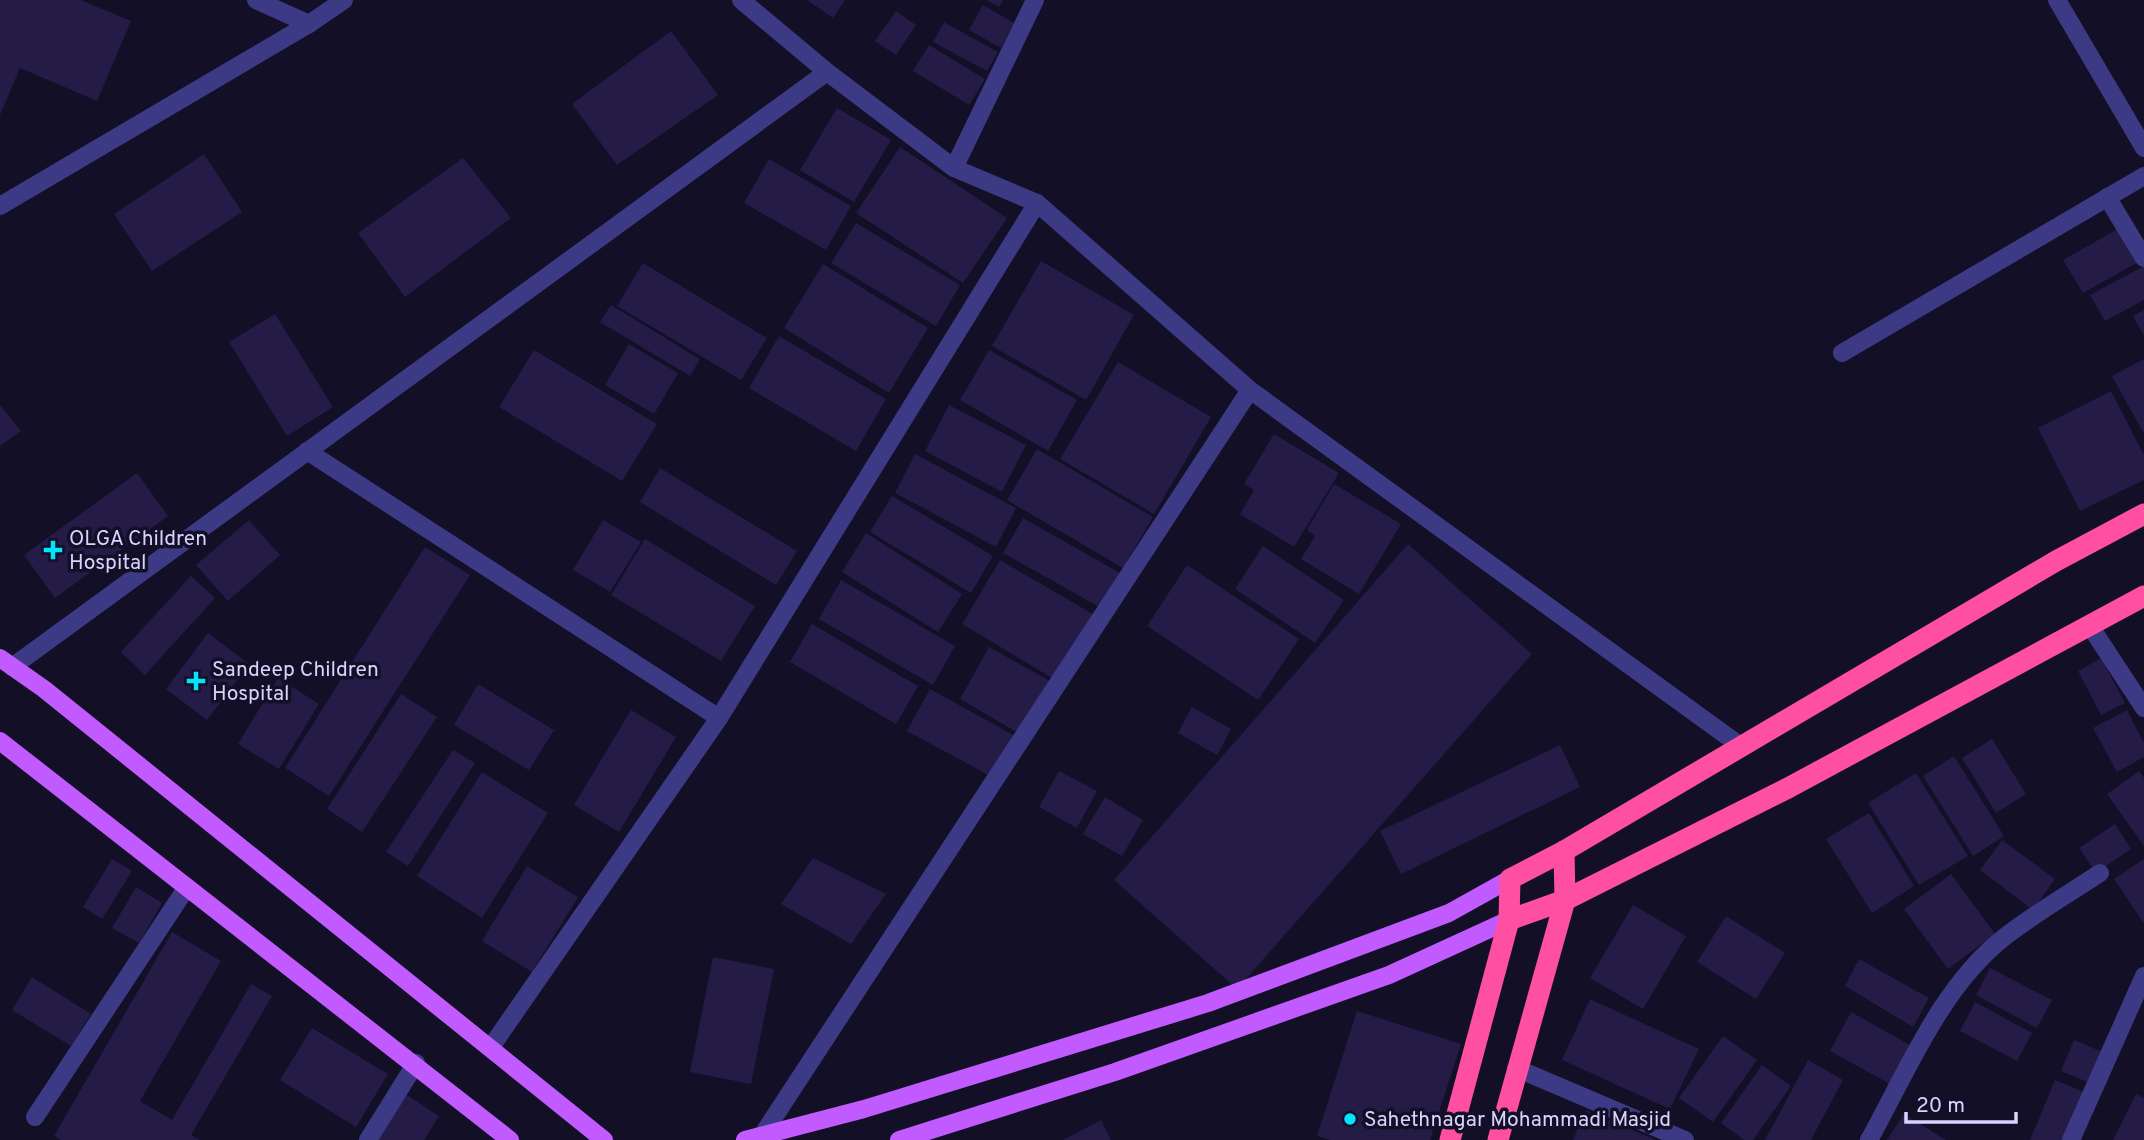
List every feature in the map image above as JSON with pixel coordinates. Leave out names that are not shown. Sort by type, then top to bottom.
[{"type":"highway","points":[[1450,1140],[1509,920],[1510,879],[1564,851],[2056,561],[2144,514]]},
{"type":"highway","points":[[1509,920],[1565,900],[1788,788],[2144,596]]},
{"type":"highway","points":[[1498,1140],[1565,900],[1564,851]]},
{"type":"main road","points":[[6,662],[604,1140]]},
{"type":"main road","points":[[0,741],[416,1063],[510,1140]]},
{"type":"main road","points":[[754,1137],[864,1109],[1208,1003],[1449,913],[1510,879]]},
{"type":"main road","points":[[900,1140],[1115,1073],[1376,979],[1450,949],[1509,920]]},
{"type":"street","points":[[256,0],[309,24]]},
{"type":"street","points":[[0,206],[309,24],[344,0]]},
{"type":"street","points":[[954,168],[1035,0]]},
{"type":"street","points":[[2057,0],[2144,148]]},
{"type":"street","points":[[753,3],[827,72],[954,168],[1037,203],[1250,390],[1742,747]]},
{"type":"street","points":[[6,662],[307,451],[827,72]]},
{"type":"street","points":[[1842,353],[2144,176]]},
{"type":"street","points":[[2107,197],[2144,258]]},
{"type":"street","points":[[491,1047],[719,718],[1037,203]]},
{"type":"street","points":[[754,1137],[1250,390]]},
{"type":"street","points":[[307,451],[719,718]]},
{"type":"street","points":[[2090,626],[2144,708]]},
{"type":"street","points":[[1869,1140],[1935,1022],[1963,980],[2001,940],[2100,873]]},
{"type":"street","points":[[35,1117],[187,887]]},
{"type":"street","points":[[2071,1140],[2144,976]]},
{"type":"street","points":[[368,1140],[416,1063]]},
{"type":"street","points":[[1516,1068],[1685,1140]]},
{"type":"building","points":[[0,0],[81,0],[131,21],[97,101],[20,68],[0,115]]},
{"type":"building","points":[[807,0],[845,0],[833,18]]},
{"type":"building","points":[[986,0],[1003,0],[999,7]]},
{"type":"building","points":[[983,5],[1014,23],[1001,48],[969,30]]},
{"type":"building","points":[[896,11],[916,25],[896,55],[875,41]]},
{"type":"building","points":[[944,22],[998,52],[987,71],[933,42]]},
{"type":"building","points":[[671,31],[718,95],[617,165],[572,104]]},
{"type":"building","points":[[929,45],[985,79],[969,105],[913,71]]},
{"type":"building","points":[[837,108],[891,140],[854,202],[800,170]]},
{"type":"building","points":[[900,147],[1007,218],[963,283],[856,213]]},
{"type":"building","points":[[204,154],[242,212],[152,271],[114,214]]},
{"type":"building","points":[[463,158],[511,218],[405,297],[358,233]]},
{"type":"building","points":[[769,159],[851,206],[826,250],[744,203]]},
{"type":"building","points":[[856,223],[960,285],[936,326],[831,263]]},
{"type":"building","points":[[2121,227],[2142,260],[2083,293],[2063,260]]},
{"type":"building","points":[[1041,261],[1134,315],[1086,400],[992,346]]},
{"type":"building","points":[[643,263],[767,338],[741,380],[617,306]]},
{"type":"building","points":[[823,264],[928,328],[889,393],[784,328]]},
{"type":"building","points":[[2144,266],[2144,300],[2105,321],[2090,295]]},
{"type":"building","points":[[611,305],[700,359],[690,376],[600,322]]},
{"type":"building","points":[[2144,310],[2144,336],[2133,316]]},
{"type":"building","points":[[275,314],[333,407],[287,436],[229,342]]},
{"type":"building","points":[[779,336],[886,399],[856,451],[749,388]]},
{"type":"building","points":[[629,344],[678,373],[654,414],[605,385]]},
{"type":"building","points":[[534,350],[657,424],[622,481],[499,407]]},
{"type":"building","points":[[989,350],[1077,400],[1048,451],[960,400]]},
{"type":"building","points":[[2144,359],[2144,434],[2112,376]]},
{"type":"building","points":[[1118,362],[1211,417],[1154,514],[1060,459]]},
{"type":"building","points":[[2111,391],[2144,455],[2144,480],[2080,511],[2038,428]]},
{"type":"building","points":[[0,405],[21,431],[0,446]]},
{"type":"building","points":[[949,405],[1026,445],[1002,492],[925,451]]},
{"type":"building","points":[[1274,434],[1339,473],[1294,547],[1240,514],[1254,490],[1244,484]]},
{"type":"building","points":[[1037,449],[1153,517],[1123,568],[1007,500]]},
{"type":"building","points":[[915,454],[1016,508],[996,547],[895,493]]},
{"type":"building","points":[[660,468],[797,551],[776,585],[640,502]]},
{"type":"building","points":[[137,473],[168,516],[55,598],[24,555]]},
{"type":"building","points":[[1334,484],[1401,524],[1359,594],[1301,559],[1315,536],[1307,530]]},
{"type":"building","points":[[892,496],[993,556],[971,593],[870,532]]},
{"type":"building","points":[[1023,518],[1120,573],[1101,608],[1003,553]]},
{"type":"building","points":[[249,520],[280,555],[228,601],[196,565]]},
{"type":"building","points":[[603,520],[641,542],[610,592],[573,570]]},
{"type":"building","points":[[866,533],[962,594],[938,632],[842,572]]},
{"type":"building","points":[[645,539],[755,606],[721,661],[611,595]]},
{"type":"building","points":[[1408,544],[1532,654],[1237,989],[1114,880]]},
{"type":"building","points":[[1263,546],[1344,600],[1315,643],[1235,589]]},
{"type":"building","points":[[425,547],[470,575],[329,796],[285,768]]},
{"type":"building","points":[[1000,560],[1096,616],[1057,681],[962,624]]},
{"type":"building","points":[[1187,565],[1299,639],[1258,700],[1147,626]]},
{"type":"building","points":[[191,576],[215,598],[145,675],[121,652]]},
{"type":"building","points":[[841,580],[955,646],[933,685],[819,619]]},
{"type":"building","points":[[812,624],[918,686],[896,724],[790,662]]},
{"type":"building","points":[[208,633],[249,664],[207,720],[166,689]]},
{"type":"building","points":[[989,647],[1052,682],[1022,735],[960,699]]},
{"type":"building","points":[[2101,658],[2125,703],[2101,715],[2078,671]]},
{"type":"building","points":[[278,678],[319,704],[279,769],[238,744]]},
{"type":"building","points":[[478,684],[554,730],[529,770],[454,725]]},
{"type":"building","points":[[930,689],[1017,737],[994,778],[907,731]]},
{"type":"building","points":[[401,694],[437,717],[362,832],[327,809]]},
{"type":"building","points":[[1192,707],[1231,729],[1217,755],[1178,733]]},
{"type":"building","points":[[631,710],[676,737],[619,832],[574,805]]},
{"type":"building","points":[[2127,710],[2144,743],[2144,757],[2117,772],[2093,728]]},
{"type":"building","points":[[1992,739],[2026,794],[1996,813],[1962,758]]},
{"type":"building","points":[[1560,745],[1580,787],[1401,874],[1380,831]]},
{"type":"building","points":[[453,750],[475,763],[408,866],[386,852]]},
{"type":"building","points":[[1954,756],[2004,836],[1973,856],[1923,776]]},
{"type":"building","points":[[1059,771],[1097,791],[1077,828],[1039,807]]},
{"type":"building","points":[[2139,771],[2144,778],[2144,846],[2107,794]]},
{"type":"building","points":[[482,772],[548,813],[482,918],[417,876]]},
{"type":"building","points":[[1916,773],[1968,856],[1919,885],[1868,803]]},
{"type":"building","points":[[1105,797],[1143,820],[1122,856],[1083,834]]},
{"type":"building","points":[[1869,813],[1914,886],[1872,913],[1826,839]]},
{"type":"building","points":[[2115,824],[2131,849],[2096,873],[2079,848]]},
{"type":"building","points":[[2002,840],[2055,879],[2033,910],[1980,870]]},
{"type":"building","points":[[813,858],[886,894],[851,944],[781,904]]},
{"type":"building","points":[[112,859],[132,871],[102,919],[83,907]]},
{"type":"building","points":[[2144,859],[2144,924],[2114,879]]},
{"type":"building","points":[[527,866],[578,897],[532,972],[482,941]]},
{"type":"building","points":[[1951,874],[1995,934],[1948,969],[1904,909]]},
{"type":"building","points":[[136,887],[162,903],[139,943],[112,928]]},
{"type":"building","points":[[1633,905],[1686,936],[1643,1009],[1590,978]]},
{"type":"building","points":[[1726,916],[1785,953],[1756,999],[1697,962]]},
{"type":"building","points":[[172,932],[221,961],[140,1101],[172,1120],[251,984],[272,996],[191,1135],[200,1140],[61,1140],[54,1136]]},
{"type":"building","points":[[713,957],[774,969],[751,1084],[690,1072]]},
{"type":"building","points":[[1859,959],[1929,998],[1913,1027],[1845,986]]},
{"type":"building","points":[[1990,968],[2052,1000],[2037,1028],[1976,995]]},
{"type":"building","points":[[32,977],[91,1014],[71,1046],[12,1010]]},
{"type":"building","points":[[1590,999],[1699,1049],[1670,1109],[1562,1060]]},
{"type":"building","points":[[1975,1002],[2032,1033],[2017,1061],[1960,1031]]},
{"type":"building","points":[[1357,1011],[1461,1044],[1430,1140],[1331,1140],[1317,1136]]},
{"type":"building","points":[[1851,1012],[1917,1049],[1897,1088],[1830,1051]]},
{"type":"building","points":[[312,1028],[388,1074],[356,1127],[280,1080]]},
{"type":"building","points":[[1723,1036],[1757,1060],[1713,1122],[1679,1098]]},
{"type":"building","points":[[2074,1040],[2117,1058],[2104,1089],[2061,1071]]},
{"type":"building","points":[[1808,1060],[1843,1080],[1811,1140],[1765,1140]]},
{"type":"building","points":[[1762,1065],[1791,1086],[1753,1140],[1744,1140],[1721,1123]]},
{"type":"building","points":[[2055,1080],[2094,1096],[2075,1140],[2030,1140]]},
{"type":"building","points":[[405,1094],[439,1116],[424,1140],[375,1140]]},
{"type":"building","points":[[2136,1094],[2144,1098],[2144,1140],[2113,1140]]},
{"type":"building","points":[[1586,1110],[1656,1140],[1573,1140]]},
{"type":"building","points":[[1904,1114],[1946,1140],[1887,1140]]},
{"type":"building","points":[[1101,1120],[1111,1140],[1063,1140]]},
{"type":"place","name":"OLGA Children Hospital","points":[[53,550]]},
{"type":"place","name":"Sandeep Children Hospital","points":[[196,681]]},
{"type":"place","name":"Sahethnagar Mohammadi Masjid","points":[[1350,1119]]}]
